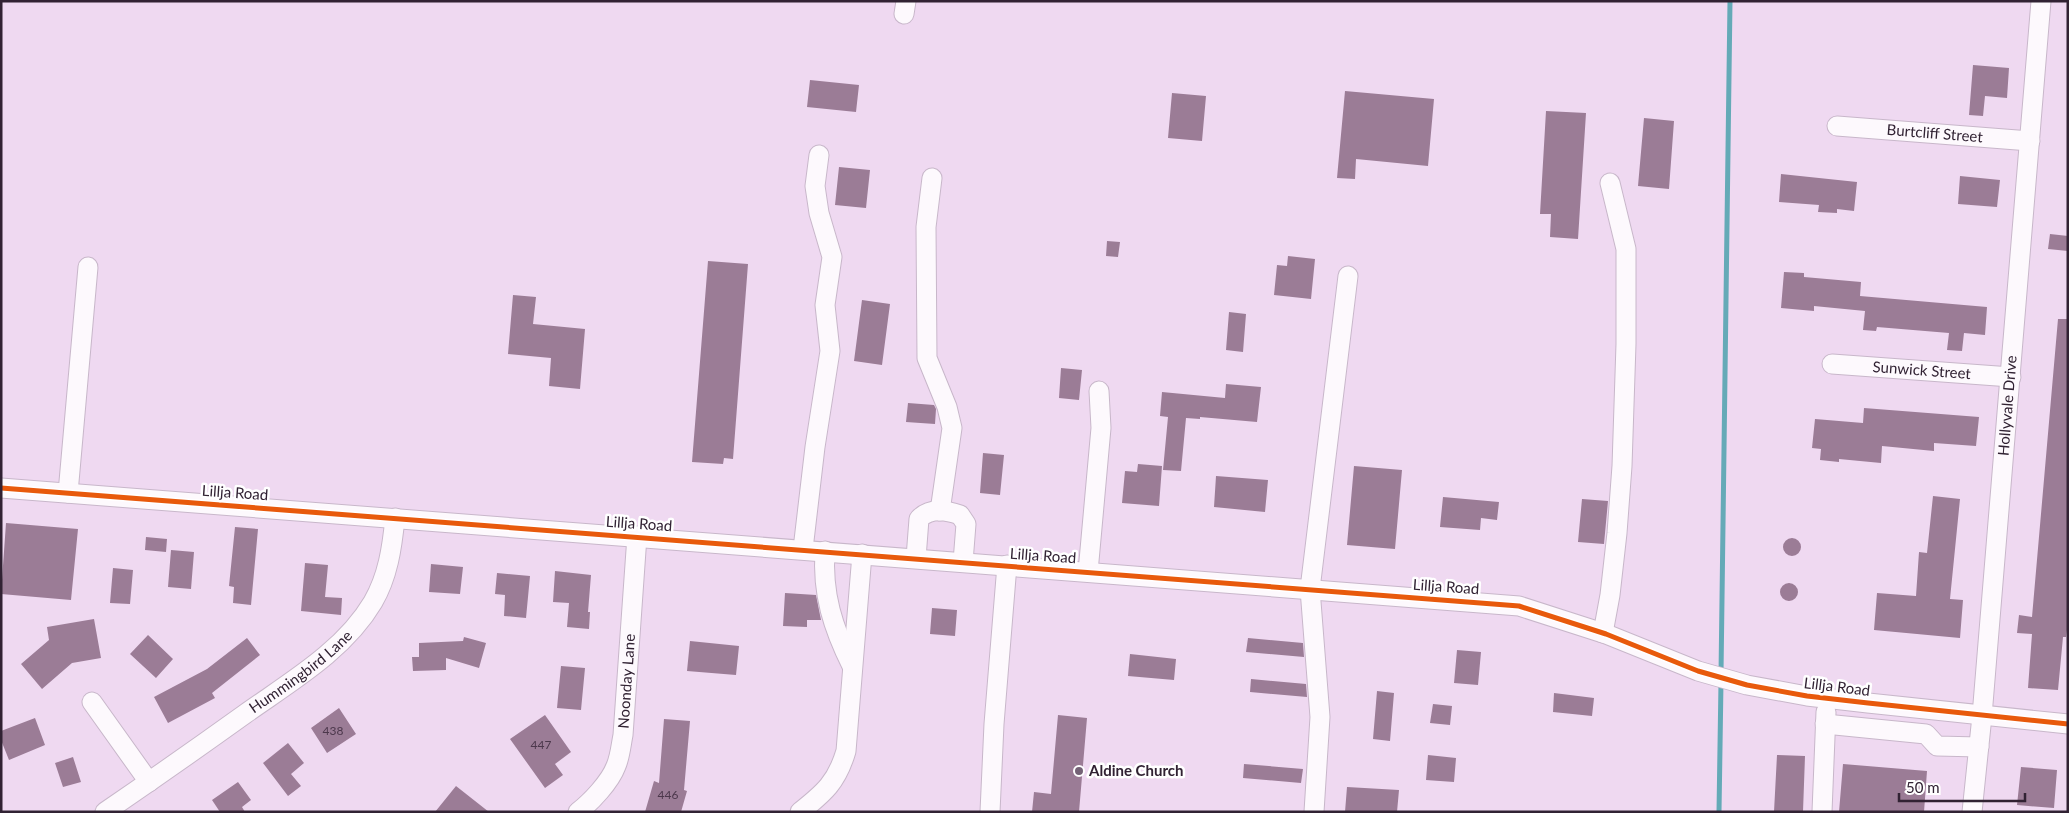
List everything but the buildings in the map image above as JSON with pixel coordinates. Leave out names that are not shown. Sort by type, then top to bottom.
[{"type":"street","name":"Hollyvale Drive","points":[[1972,812],[2011,377],[2041,1]]},
{"type":"street","name":"Burtcliff Street","points":[[1837,126],[2030,141]]},
{"type":"street","points":[[803,549],[815,447],[830,351],[825,305],[832,257],[815,186],[819,154]]},
{"type":"street","points":[[932,178],[926,227],[927,358],[947,407],[952,428],[940,511]]},
{"type":"street","points":[[1603,632],[1610,595],[1617,533],[1622,466],[1626,344],[1626,249],[1610,183]]},
{"type":"street","points":[[68,493],[88,266]]},
{"type":"street","points":[[1314,812],[1320,717],[1310,589],[1348,276]]},
{"type":"street","name":"Sunwick Street","points":[[1832,364],[2011,377]]},
{"type":"street","points":[[1088,572],[1101,428],[1098,391]]},
{"type":"street","name":"Lillja Road","points":[[1,488],[1519,606],[1603,632],[1698,671],[1738,682],[1826,698],[2068,724]]},
{"type":"street","points":[[916,558],[919,520],[928,512],[940,511],[960,515],[966,524],[963,562]]},
{"type":"street","name":"Hummingbird Lane","points":[[105,812],[296,678],[335,647],[351,631],[373,601],[387,570],[391,555],[394,518]]},
{"type":"street","name":"Noonday Lane","points":[[578,812],[591,802],[616,768],[620,755],[637,536]]},
{"type":"street","points":[[825,551],[824,567],[828,607],[837,636],[853,667]]},
{"type":"street","points":[[800,812],[823,794],[840,771],[846,751],[862,554]]},
{"type":"street","points":[[990,812],[994,724],[1007,565]]},
{"type":"street","points":[[1822,812],[1826,698]]},
{"type":"street","points":[[92,702],[150,782]]},
{"type":"street","points":[[1826,724],[1926,734],[1937,746],[1979,747]]},
{"type":"waterway","points":[[1721,674],[1730,1]]},
{"type":"waterway","points":[[1719,812],[1721,682]]},
{"type":"cycle path","points":[[1,488],[1519,606],[1606,634],[1698,671],[1747,685],[1807,696],[2068,724]]},
{"type":"place","name":"Aldine Church","points":[[1079,771]]}]
